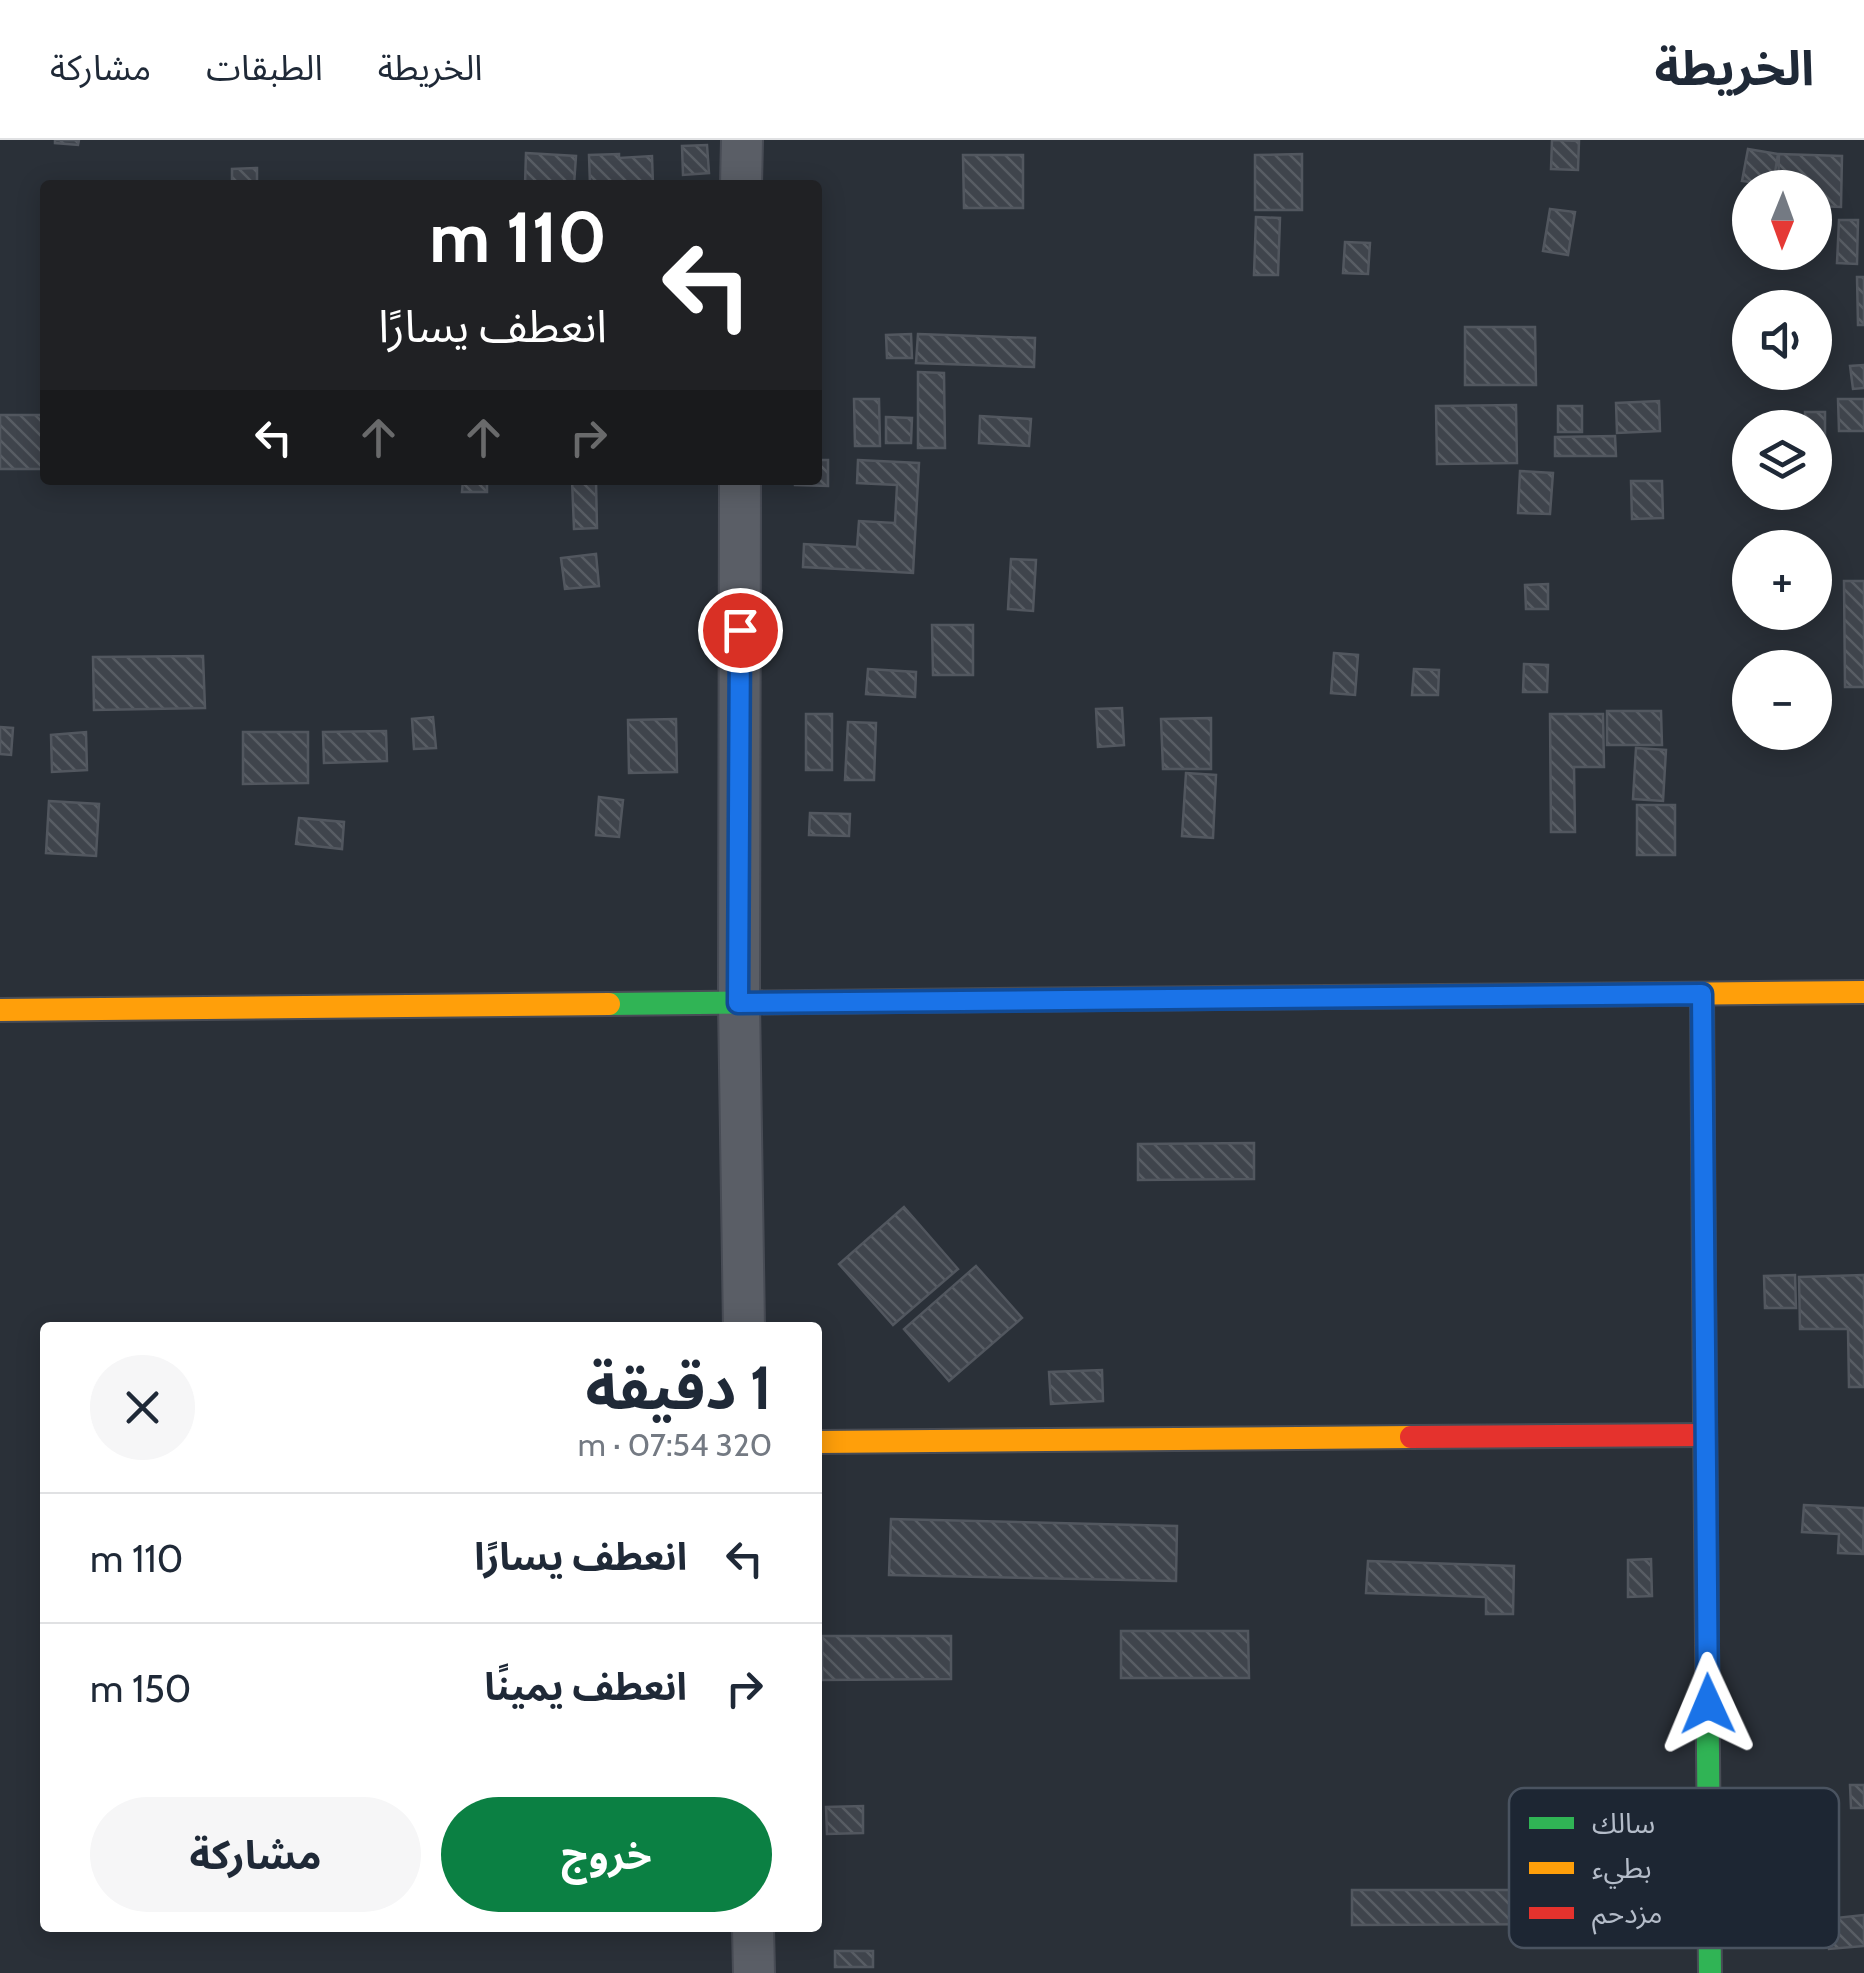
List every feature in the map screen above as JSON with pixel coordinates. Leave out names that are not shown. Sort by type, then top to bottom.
[{"type":"street","points":[[742,140],[742,180]]},
{"type":"street","points":[[740,485],[738,1003],[744,1322]]},
{"type":"street","points":[[0,1010],[1864,992]]},
{"type":"street","points":[[1702,994],[1708,1788]]},
{"type":"street","points":[[822,1442],[1705,1434]]},
{"type":"street","points":[[753,1932],[754,1973]]},
{"type":"street","points":[[1710,1948],[1710,1973]]},
{"type":"building","points":[[55,140],[79,140],[78,145]]},
{"type":"building","points":[[1552,140],[1579,141],[1578,170],[1551,169]]},
{"type":"building","points":[[707,145],[709,173],[683,175],[682,146]]},
{"type":"building","points":[[1748,149],[1778,154],[1775,170],[1744,170]]},
{"type":"building","points":[[526,153],[576,156],[574,180],[525,180]]},
{"type":"building","points":[[1302,154],[1302,210],[1255,210],[1255,155]]},
{"type":"building","points":[[1779,154],[1842,156],[1841,207],[1832,207],[1832,170],[1779,170]]},
{"type":"building","points":[[589,155],[652,156],[653,180],[590,180]]},
{"type":"building","points":[[963,155],[1023,155],[1023,208],[964,208]]},
{"type":"building","points":[[257,168],[257,180],[232,180],[232,169]]},
{"type":"building","points":[[1550,209],[1575,212],[1568,255],[1543,251]]},
{"type":"building","points":[[1256,217],[1280,218],[1278,275],[1254,275]]},
{"type":"building","points":[[1839,220],[1858,220],[1857,264],[1837,263]]},
{"type":"building","points":[[1345,242],[1370,243],[1368,274],[1343,273]]},
{"type":"building","points":[[1857,277],[1864,277],[1864,325],[1858,325]]},
{"type":"building","points":[[1465,327],[1535,327],[1536,385],[1465,385]]},
{"type":"building","points":[[911,334],[912,358],[887,358],[886,335]]},
{"type":"building","points":[[918,334],[1035,338],[1034,367],[916,363]]},
{"type":"building","points":[[1864,365],[1864,388],[1853,389],[1850,366]]},
{"type":"building","points":[[918,372],[944,373],[945,448],[918,448]]},
{"type":"building","points":[[854,399],[879,399],[880,446],[855,446]]},
{"type":"building","points":[[1838,399],[1864,399],[1864,431],[1839,431]]},
{"type":"building","points":[[1659,401],[1660,431],[1617,433],[1616,403]]},
{"type":"building","points":[[1516,405],[1517,463],[1437,464],[1436,406]]},
{"type":"building","points":[[1558,406],[1582,406],[1582,432],[1558,432]]},
{"type":"building","points":[[0,415],[40,415],[40,469],[0,469]]},
{"type":"building","points":[[980,416],[1031,419],[1029,446],[979,443]]},
{"type":"building","points":[[886,417],[912,418],[911,443],[886,443]]},
{"type":"building","points":[[1615,436],[1616,456],[1555,456],[1555,437]]},
{"type":"building","points":[[822,460],[828,460],[828,486],[795,485],[822,485]]},
{"type":"building","points":[[858,460],[919,463],[913,573],[803,567],[804,544],[857,547],[859,521],[895,523],[897,485],[857,483]]},
{"type":"building","points":[[1520,471],[1553,473],[1550,514],[1518,513]]},
{"type":"building","points":[[1631,481],[1662,481],[1663,518],[1632,519]]},
{"type":"building","points":[[463,485],[487,485],[487,492],[462,492]]},
{"type":"building","points":[[572,485],[596,485],[597,528],[574,529]]},
{"type":"building","points":[[596,554],[599,586],[565,589],[561,558]]},
{"type":"building","points":[[1011,559],[1036,560],[1033,611],[1008,609]]},
{"type":"building","points":[[1844,581],[1864,581],[1864,687],[1845,687]]},
{"type":"building","points":[[1548,584],[1548,609],[1526,609],[1525,585]]},
{"type":"building","points":[[932,625],[973,625],[973,675],[933,675]]},
{"type":"building","points":[[1334,653],[1358,655],[1355,695],[1331,693]]},
{"type":"building","points":[[203,656],[205,708],[94,710],[93,657]]},
{"type":"building","points":[[1524,664],[1548,665],[1547,692],[1523,692]]},
{"type":"building","points":[[868,669],[916,672],[915,697],[866,694]]},
{"type":"building","points":[[1414,669],[1439,670],[1438,695],[1412,695]]},
{"type":"building","points":[[1122,708],[1124,745],[1098,747],[1096,709]]},
{"type":"building","points":[[1607,711],[1661,711],[1662,745],[1607,745]]},
{"type":"building","points":[[806,714],[832,714],[832,770],[806,770]]},
{"type":"building","points":[[1550,714],[1603,714],[1604,767],[1574,767],[1575,832],[1551,832]]},
{"type":"building","points":[[433,717],[436,748],[414,749],[412,719]]},
{"type":"building","points":[[1211,718],[1211,769],[1163,769],[1161,719]]},
{"type":"building","points":[[676,719],[677,772],[629,773],[628,720]]},
{"type":"building","points":[[848,722],[876,723],[874,780],[845,780]]},
{"type":"building","points":[[0,727],[13,728],[11,755],[0,754]]},
{"type":"building","points":[[386,731],[387,761],[324,763],[323,732]]},
{"type":"building","points":[[86,732],[87,770],[52,772],[51,735]]},
{"type":"building","points":[[243,732],[308,732],[308,783],[243,784]]},
{"type":"building","points":[[1636,748],[1666,750],[1663,801],[1633,799]]},
{"type":"building","points":[[1186,773],[1216,775],[1213,838],[1182,836]]},
{"type":"building","points":[[599,797],[623,800],[619,837],[596,835]]},
{"type":"building","points":[[49,801],[99,804],[96,856],[46,853]]},
{"type":"building","points":[[1637,805],[1675,805],[1675,855],[1637,855]]},
{"type":"building","points":[[810,813],[850,814],[849,836],[809,835]]},
{"type":"building","points":[[299,818],[344,822],[342,849],[296,844]]},
{"type":"building","points":[[1254,1143],[1254,1179],[1138,1180],[1138,1144]]},
{"type":"building","points":[[904,1207],[958,1269],[893,1325],[839,1264]]},
{"type":"building","points":[[976,1266],[1022,1318],[949,1381],[904,1329]]},
{"type":"building","points":[[1795,1275],[1796,1308],[1765,1308],[1764,1276]]},
{"type":"building","points":[[1864,1275],[1864,1387],[1849,1387],[1848,1329],[1800,1329],[1799,1277]]},
{"type":"building","points":[[1102,1370],[1103,1401],[1051,1404],[1049,1372]]},
{"type":"building","points":[[1804,1505],[1864,1508],[1863,1554],[1838,1553],[1839,1534],[1802,1532]]},
{"type":"building","points":[[891,1519],[1177,1526],[1176,1581],[889,1575]]},
{"type":"building","points":[[1651,1559],[1652,1596],[1628,1597],[1628,1560]]},
{"type":"building","points":[[1368,1561],[1514,1566],[1513,1614],[1486,1614],[1486,1597],[1366,1593]]},
{"type":"building","points":[[1121,1631],[1248,1631],[1249,1678],[1121,1678]]},
{"type":"building","points":[[822,1636],[951,1636],[951,1679],[822,1680]]},
{"type":"building","points":[[1850,1785],[1864,1785],[1864,1808],[1851,1808]]},
{"type":"building","points":[[863,1806],[863,1833],[827,1834],[826,1807]]},
{"type":"building","points":[[1352,1890],[1509,1890],[1509,1924],[1352,1925]]},
{"type":"building","points":[[1864,1915],[1864,1946],[1829,1949],[1839,1948],[1839,1918]]},
{"type":"building","points":[[835,1951],[873,1951],[873,1967],[835,1967]]},
{"type":"traffic: fast","points":[[609,1004],[990,1000]]},
{"type":"traffic: fast","points":[[1705,1421],[1708,1788]]},
{"type":"traffic: fast","points":[[1710,1948],[1710,1973]]},
{"type":"traffic: slow","points":[[1662,994],[1864,992]]},
{"type":"traffic: slow","points":[[1702,994],[1705,1421]]},
{"type":"traffic: slow","points":[[0,1010],[609,1004]]},
{"type":"traffic: slow","points":[[822,1442],[1411,1437]]},
{"type":"traffic: jam","points":[[990,1000],[1662,994]]},
{"type":"traffic: jam","points":[[1411,1437],[1705,1435]]},
{"type":"route","points":[[740,630],[738,1003],[1702,994],[1708,1704]]}]
